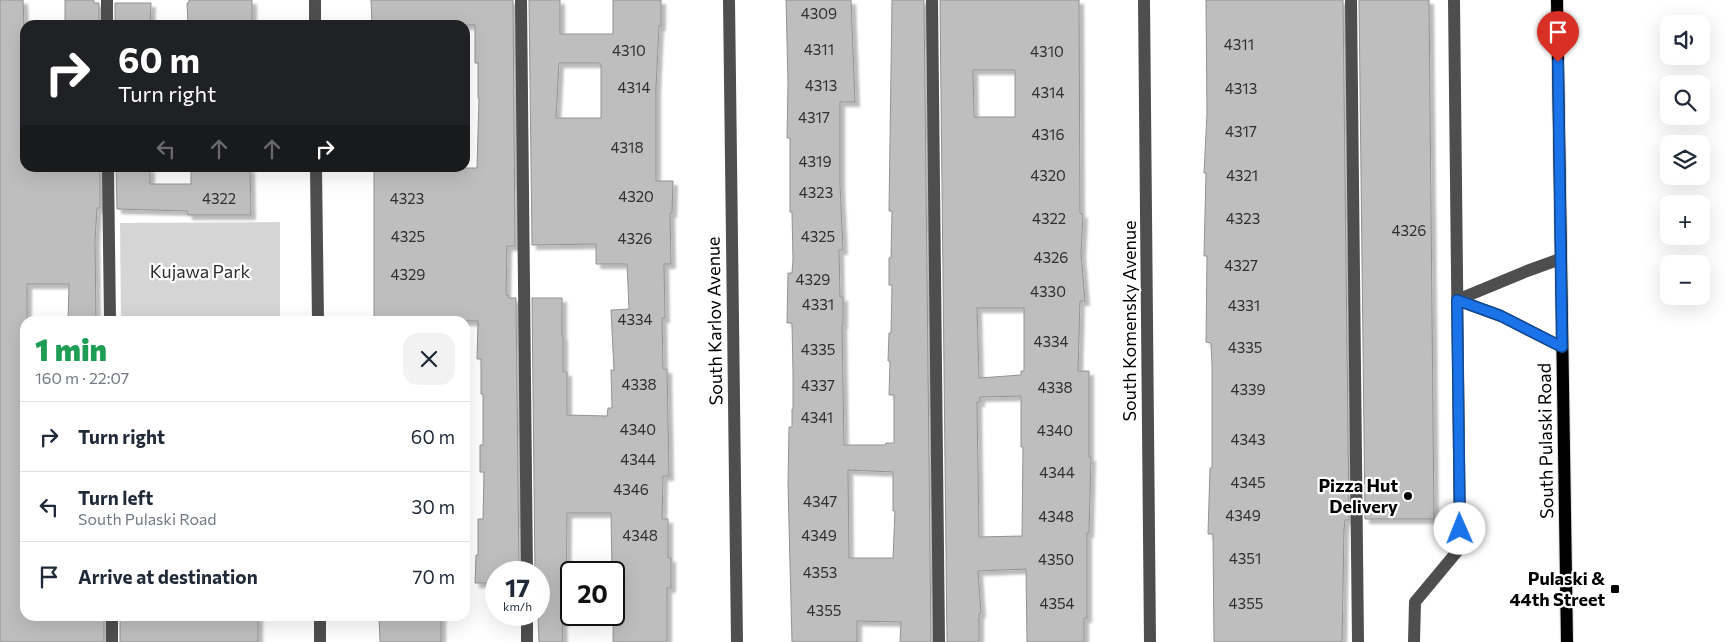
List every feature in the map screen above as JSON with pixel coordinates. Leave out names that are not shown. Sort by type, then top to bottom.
[{"type":"main road","name":"South Pulaski Road","points":[[1557,0],[1567,642]]},
{"type":"street","points":[[107,0],[107,20]]},
{"type":"street","points":[[315,0],[315,20]]},
{"type":"street","points":[[521,0],[527,561]]},
{"type":"street","name":"South Karlov Avenue","points":[[729,0],[737,642]]},
{"type":"street","points":[[932,0],[939,642]]},
{"type":"street","name":"South Komensky Avenue","points":[[1144,0],[1150,642]]},
{"type":"street","points":[[1351,0],[1358,642]]},
{"type":"street","points":[[1414,642],[1415,602],[1460,548],[1454,0]]},
{"type":"street","points":[[108,172],[110,316]]},
{"type":"street","points":[[316,172],[318,316]]},
{"type":"street","points":[[1457,300],[1560,259]]},
{"type":"street","points":[[1457,300],[1501,316],[1562,347]]},
{"type":"street","points":[[112,621],[112,642]]},
{"type":"street","points":[[320,621],[320,642]]},
{"type":"street","points":[[527,626],[527,642]]},
{"type":"green space","name":"Kujawa Park","points":[[280,222],[280,316],[121,316],[120,223]]},
{"type":"building","points":[[0,0],[23,0],[24,20],[20,20],[20,172],[100,172],[100,208],[97,208],[95,240],[96,316],[68,316],[69,284],[27,284],[27,316],[20,316],[20,621],[104,621],[104,642],[0,642]]},
{"type":"building","points":[[65,0],[94,0],[94,3],[99,3],[99,20],[65,20]]},
{"type":"building","points":[[189,0],[252,0],[252,20],[188,20],[187,3],[189,3]]},
{"type":"building","points":[[371,0],[513,0],[515,246],[507,246],[506,295],[509,295],[509,298],[516,298],[519,561],[485,561],[485,583],[475,583],[476,555],[478,555],[478,519],[483,519],[484,472],[480,472],[480,445],[483,445],[483,394],[481,394],[481,359],[477,359],[478,321],[470,321],[470,316],[374,316],[374,172],[470,172],[470,168],[477,168],[478,63],[475,63],[475,25],[470,25],[470,20],[372,20]]},
{"type":"building","points":[[529,0],[560,0],[560,34],[613,34],[613,0],[661,0],[656,88],[656,181],[673,181],[672,213],[670,213],[671,264],[664,264],[665,318],[662,318],[663,369],[667,369],[669,476],[663,476],[662,519],[668,519],[668,558],[671,558],[671,588],[667,588],[667,642],[613,642],[613,626],[625,626],[625,561],[612,561],[611,513],[567,513],[567,561],[560,561],[560,626],[562,626],[563,642],[539,642],[538,626],[550,626],[550,561],[535,561],[532,298],[562,298],[563,372],[567,372],[567,415],[607,416],[608,408],[612,408],[611,370],[614,370],[611,310],[629,309],[627,264],[596,264],[596,244],[532,245]],"holes":[[[559,63],[600,63],[601,118],[556,118]]]},
{"type":"building","points":[[786,0],[851,0],[855,102],[840,102],[840,185],[843,250],[839,250],[840,297],[843,297],[844,445],[885,445],[886,443],[894,443],[894,395],[889,395],[890,361],[888,361],[889,333],[891,333],[892,285],[889,285],[889,258],[891,258],[892,211],[889,211],[892,0],[924,0],[931,642],[900,642],[901,622],[857,621],[857,642],[792,642],[788,484],[789,427],[792,427],[793,409],[793,372],[792,323],[787,323],[788,273],[792,273],[793,259],[792,212],[790,212],[790,138],[787,138]],"holes":[[[848,470],[893,472],[893,511],[895,511],[893,558],[849,558]]]},
{"type":"building","points":[[940,0],[1079,0],[1080,213],[1083,214],[1081,253],[1085,301],[1080,301],[1078,371],[1089,371],[1089,457],[1091,457],[1089,533],[1087,533],[1087,618],[1084,618],[1084,642],[1027,642],[1026,569],[978,571],[981,613],[979,614],[979,642],[947,642]],"holes":[[[973,70],[1015,70],[1015,117],[974,117]],[[977,308],[1024,308],[1024,371],[1021,371],[1021,375],[979,378]],[[1021,396],[1021,447],[1023,447],[1022,536],[979,537],[977,402],[980,402],[980,397]]]},
{"type":"building","points":[[1206,0],[1343,0],[1349,520],[1345,520],[1344,530],[1342,642],[1214,642],[1213,534],[1208,534],[1210,468],[1212,468],[1212,364],[1211,343],[1206,342],[1207,256],[1204,256],[1206,173],[1204,173],[1207,113]]},
{"type":"building","points":[[1359,0],[1429,0],[1434,519],[1365,519]]},
{"type":"building","points":[[115,3],[151,3],[150,20],[115,20]]},
{"type":"building","points":[[116,172],[150,172],[150,184],[191,184],[191,172],[250,172],[251,215],[188,215],[187,211],[117,209]]},
{"type":"building","points":[[120,621],[258,621],[258,642],[120,642]]},
{"type":"building","points":[[379,621],[441,621],[441,642],[380,642]]},
{"type":"place","name":"Pizza Hut Delivery","points":[[1408,496]]},
{"type":"place","name":"Pulaski & 44th Street","points":[[1615,589]]},
{"type":"route","points":[[1460,529],[1457,300],[1501,316],[1562,347],[1558,62]]}]
